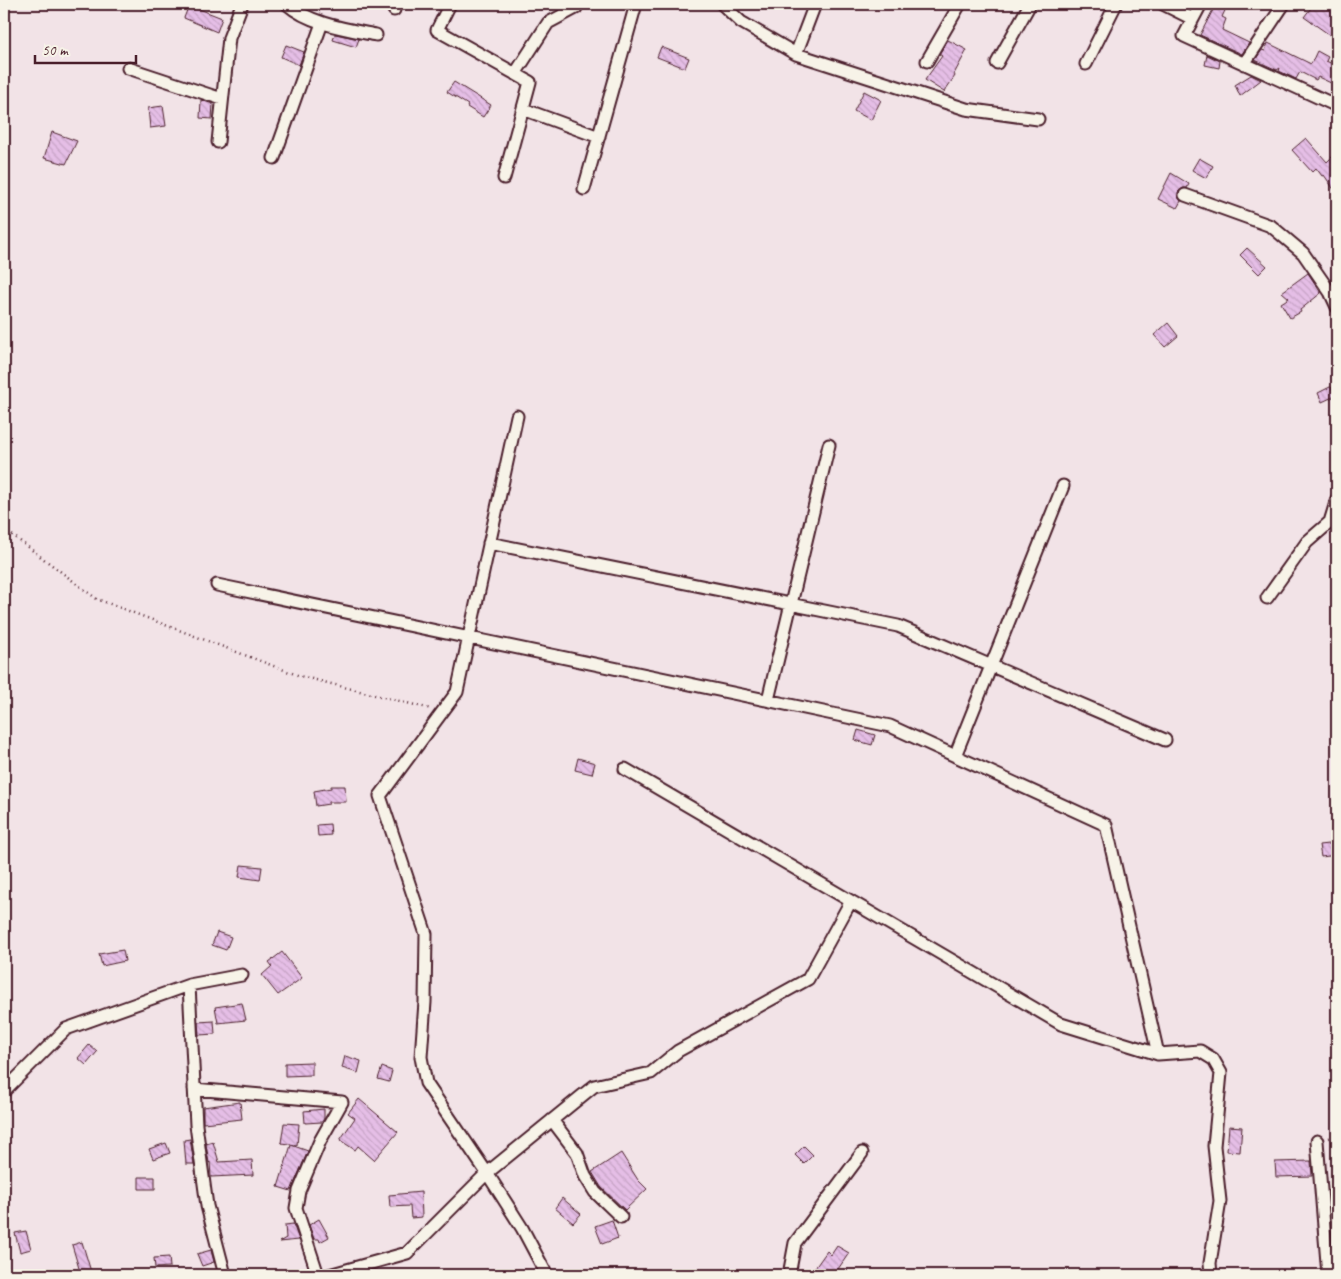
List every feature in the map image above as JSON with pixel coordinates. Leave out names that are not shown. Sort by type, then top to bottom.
[{"type":"street","points":[[218,142],[229,38],[242,4]]},
{"type":"street","points":[[287,4],[322,24],[376,35]]},
{"type":"street","points":[[450,4],[437,30],[530,82],[504,178]]},
{"type":"street","points":[[584,190],[636,4]]},
{"type":"street","points":[[722,4],[741,22],[796,54],[966,109],[1038,119]]},
{"type":"street","points":[[796,54],[815,4]]},
{"type":"street","points":[[927,61],[960,4]]},
{"type":"street","points":[[997,63],[1030,4]]},
{"type":"street","points":[[1086,64],[1116,4]]},
{"type":"street","points":[[1163,4],[1193,19]]},
{"type":"street","points":[[1202,4],[1184,36],[1337,106]]},
{"type":"street","points":[[1244,64],[1284,4]]},
{"type":"street","points":[[515,74],[548,23],[576,8]]},
{"type":"street","points":[[274,158],[322,24]]},
{"type":"street","points":[[128,68],[222,99]]},
{"type":"street","points":[[523,109],[598,137]]},
{"type":"street","points":[[1186,195],[1271,226],[1303,254],[1330,292],[1337,307]]},
{"type":"street","points":[[517,416],[457,692],[380,796],[426,934],[426,1002],[421,1057],[426,1083],[522,1228],[547,1275]]},
{"type":"street","points":[[768,700],[829,445]]},
{"type":"street","points":[[955,756],[1063,486]]},
{"type":"street","points":[[1267,598],[1307,542],[1330,522],[1337,499]]},
{"type":"street","points":[[490,543],[898,626],[1165,740]]},
{"type":"street","points":[[217,585],[890,726],[1106,825],[1158,1054]]},
{"type":"street","points":[[625,769],[1061,1024],[1158,1054],[1200,1051],[1212,1059],[1221,1073],[1214,1146],[1220,1201],[1210,1263],[1211,1275]]},
{"type":"street","points":[[329,1275],[406,1253],[486,1173],[594,1086],[651,1073],[678,1051],[808,978],[852,902]]},
{"type":"street","points":[[4,1091],[66,1029],[189,985],[242,975]]},
{"type":"street","points":[[189,985],[196,1125],[207,1206],[225,1275]]},
{"type":"street","points":[[194,1089],[342,1102],[320,1141],[300,1191],[296,1208],[318,1275]]},
{"type":"street","points":[[552,1120],[577,1153],[585,1176],[595,1192],[621,1217]]},
{"type":"street","points":[[1317,1142],[1328,1275]]},
{"type":"street","points":[[789,1275],[795,1243],[862,1153]]},
{"type":"path","points":[[4,529],[97,599],[300,676],[443,712]]},
{"type":"building","points":[[1216,4],[1228,4],[1222,17],[1226,19],[1222,30],[1249,43],[1242,54],[1200,35]]},
{"type":"building","points":[[1314,4],[1337,4],[1337,40],[1304,17]]},
{"type":"building","points":[[189,5],[222,18],[217,32],[184,18]]},
{"type":"building","points":[[335,34],[359,39],[356,47],[333,40]]},
{"type":"building","points":[[948,40],[967,50],[954,74],[955,76],[944,92],[925,80],[942,56],[939,54]]},
{"type":"building","points":[[1268,43],[1311,64],[1317,51],[1328,57],[1326,61],[1337,66],[1331,83],[1318,77],[1316,80],[1300,72],[1296,79],[1279,71],[1280,68],[1277,70],[1255,60],[1262,50],[1265,51]]},
{"type":"building","points":[[286,45],[304,52],[299,65],[281,57]]},
{"type":"building","points":[[661,47],[689,58],[685,68],[657,57]]},
{"type":"building","points":[[1207,55],[1220,61],[1219,68],[1205,65]]},
{"type":"building","points":[[1251,75],[1261,80],[1240,96],[1235,85]]},
{"type":"building","points":[[454,82],[491,105],[483,117],[447,92]]},
{"type":"building","points":[[864,91],[881,100],[871,120],[854,111]]},
{"type":"building","points":[[201,100],[213,104],[212,119],[200,118]]},
{"type":"building","points":[[163,106],[166,126],[150,128],[148,108]]},
{"type":"building","points":[[52,132],[77,141],[66,164],[44,158]]},
{"type":"building","points":[[1306,138],[1327,162],[1337,152],[1337,194],[1324,175],[1322,176],[1316,168],[1312,172],[1292,150]]},
{"type":"building","points":[[1199,158],[1213,166],[1206,178],[1192,170]]},
{"type":"building","points":[[1171,173],[1189,184],[1187,188],[1183,188],[1178,192],[1178,197],[1181,201],[1177,208],[1158,199]]},
{"type":"building","points":[[1247,248],[1267,266],[1259,274],[1240,255]]},
{"type":"building","points":[[1308,273],[1321,293],[1300,310],[1301,312],[1290,318],[1281,303],[1289,298],[1282,292]]},
{"type":"building","points":[[1168,323],[1178,336],[1165,347],[1154,335]]},
{"type":"building","points":[[1330,387],[1335,396],[1322,402],[1318,393]]},
{"type":"building","points":[[858,730],[875,735],[872,745],[855,740]]},
{"type":"building","points":[[578,758],[595,763],[592,774],[575,770]]},
{"type":"building","points":[[331,786],[345,786],[346,802],[329,802],[329,804],[316,806],[314,791],[331,788]]},
{"type":"building","points":[[330,824],[331,835],[318,836],[317,825]]},
{"type":"building","points":[[1337,843],[1337,855],[1321,857],[1319,845]]},
{"type":"building","points":[[241,865],[262,867],[260,880],[239,877]]},
{"type":"building","points":[[217,932],[231,937],[226,950],[212,945]]},
{"type":"building","points":[[123,950],[125,961],[102,966],[99,954]]},
{"type":"building","points":[[282,952],[302,978],[278,995],[262,975],[272,966],[269,962]]},
{"type":"building","points":[[242,1003],[246,1020],[218,1023],[215,1007]]},
{"type":"building","points":[[214,1021],[215,1034],[199,1035],[198,1022]]},
{"type":"building","points":[[89,1045],[97,1052],[86,1065],[78,1058]]},
{"type":"building","points":[[345,1056],[361,1061],[358,1073],[342,1068]]},
{"type":"building","points":[[312,1062],[312,1075],[285,1076],[285,1063]]},
{"type":"building","points":[[382,1067],[392,1071],[389,1082],[378,1079]]},
{"type":"building","points":[[359,1099],[398,1132],[374,1160],[358,1146],[355,1150],[340,1140],[355,1118],[348,1113]]},
{"type":"building","points":[[240,1102],[242,1119],[203,1123],[203,1107]]},
{"type":"building","points":[[324,1109],[322,1122],[305,1123],[304,1111]]},
{"type":"building","points":[[284,1123],[299,1124],[297,1145],[281,1143]]},
{"type":"building","points":[[1229,1126],[1242,1127],[1240,1152],[1227,1151]]},
{"type":"building","points":[[190,1139],[194,1164],[186,1164],[184,1140]]},
{"type":"building","points":[[213,1142],[219,1162],[252,1160],[253,1175],[211,1177],[206,1144]]},
{"type":"building","points":[[166,1143],[170,1153],[153,1159],[149,1149]]},
{"type":"building","points":[[291,1145],[308,1151],[291,1191],[278,1187]]},
{"type":"building","points":[[804,1146],[813,1155],[804,1164],[795,1155]]},
{"type":"building","points":[[621,1153],[638,1180],[647,1189],[625,1210],[601,1187],[592,1172]]},
{"type":"building","points":[[1311,1161],[1312,1176],[1276,1177],[1275,1162]]},
{"type":"building","points":[[139,1177],[155,1177],[155,1189],[139,1189]]},
{"type":"building","points":[[421,1192],[422,1217],[411,1218],[410,1206],[390,1207],[389,1195]]},
{"type":"building","points":[[562,1198],[581,1214],[573,1223],[555,1208]]},
{"type":"building","points":[[319,1219],[329,1237],[320,1242],[319,1239],[314,1239],[309,1225]]},
{"type":"building","points":[[612,1220],[618,1238],[602,1244],[595,1226]]},
{"type":"building","points":[[293,1224],[299,1240],[279,1242],[286,1238],[285,1225]]},
{"type":"building","points":[[26,1231],[31,1249],[20,1252],[15,1233]]},
{"type":"building","points":[[82,1242],[92,1275],[81,1275],[72,1245]]},
{"type":"building","points":[[837,1246],[849,1253],[834,1275],[810,1275],[827,1251],[831,1255]]},
{"type":"building","points":[[211,1250],[214,1262],[202,1266],[197,1254]]},
{"type":"building","points":[[169,1257],[170,1267],[155,1268],[154,1258]]}]
